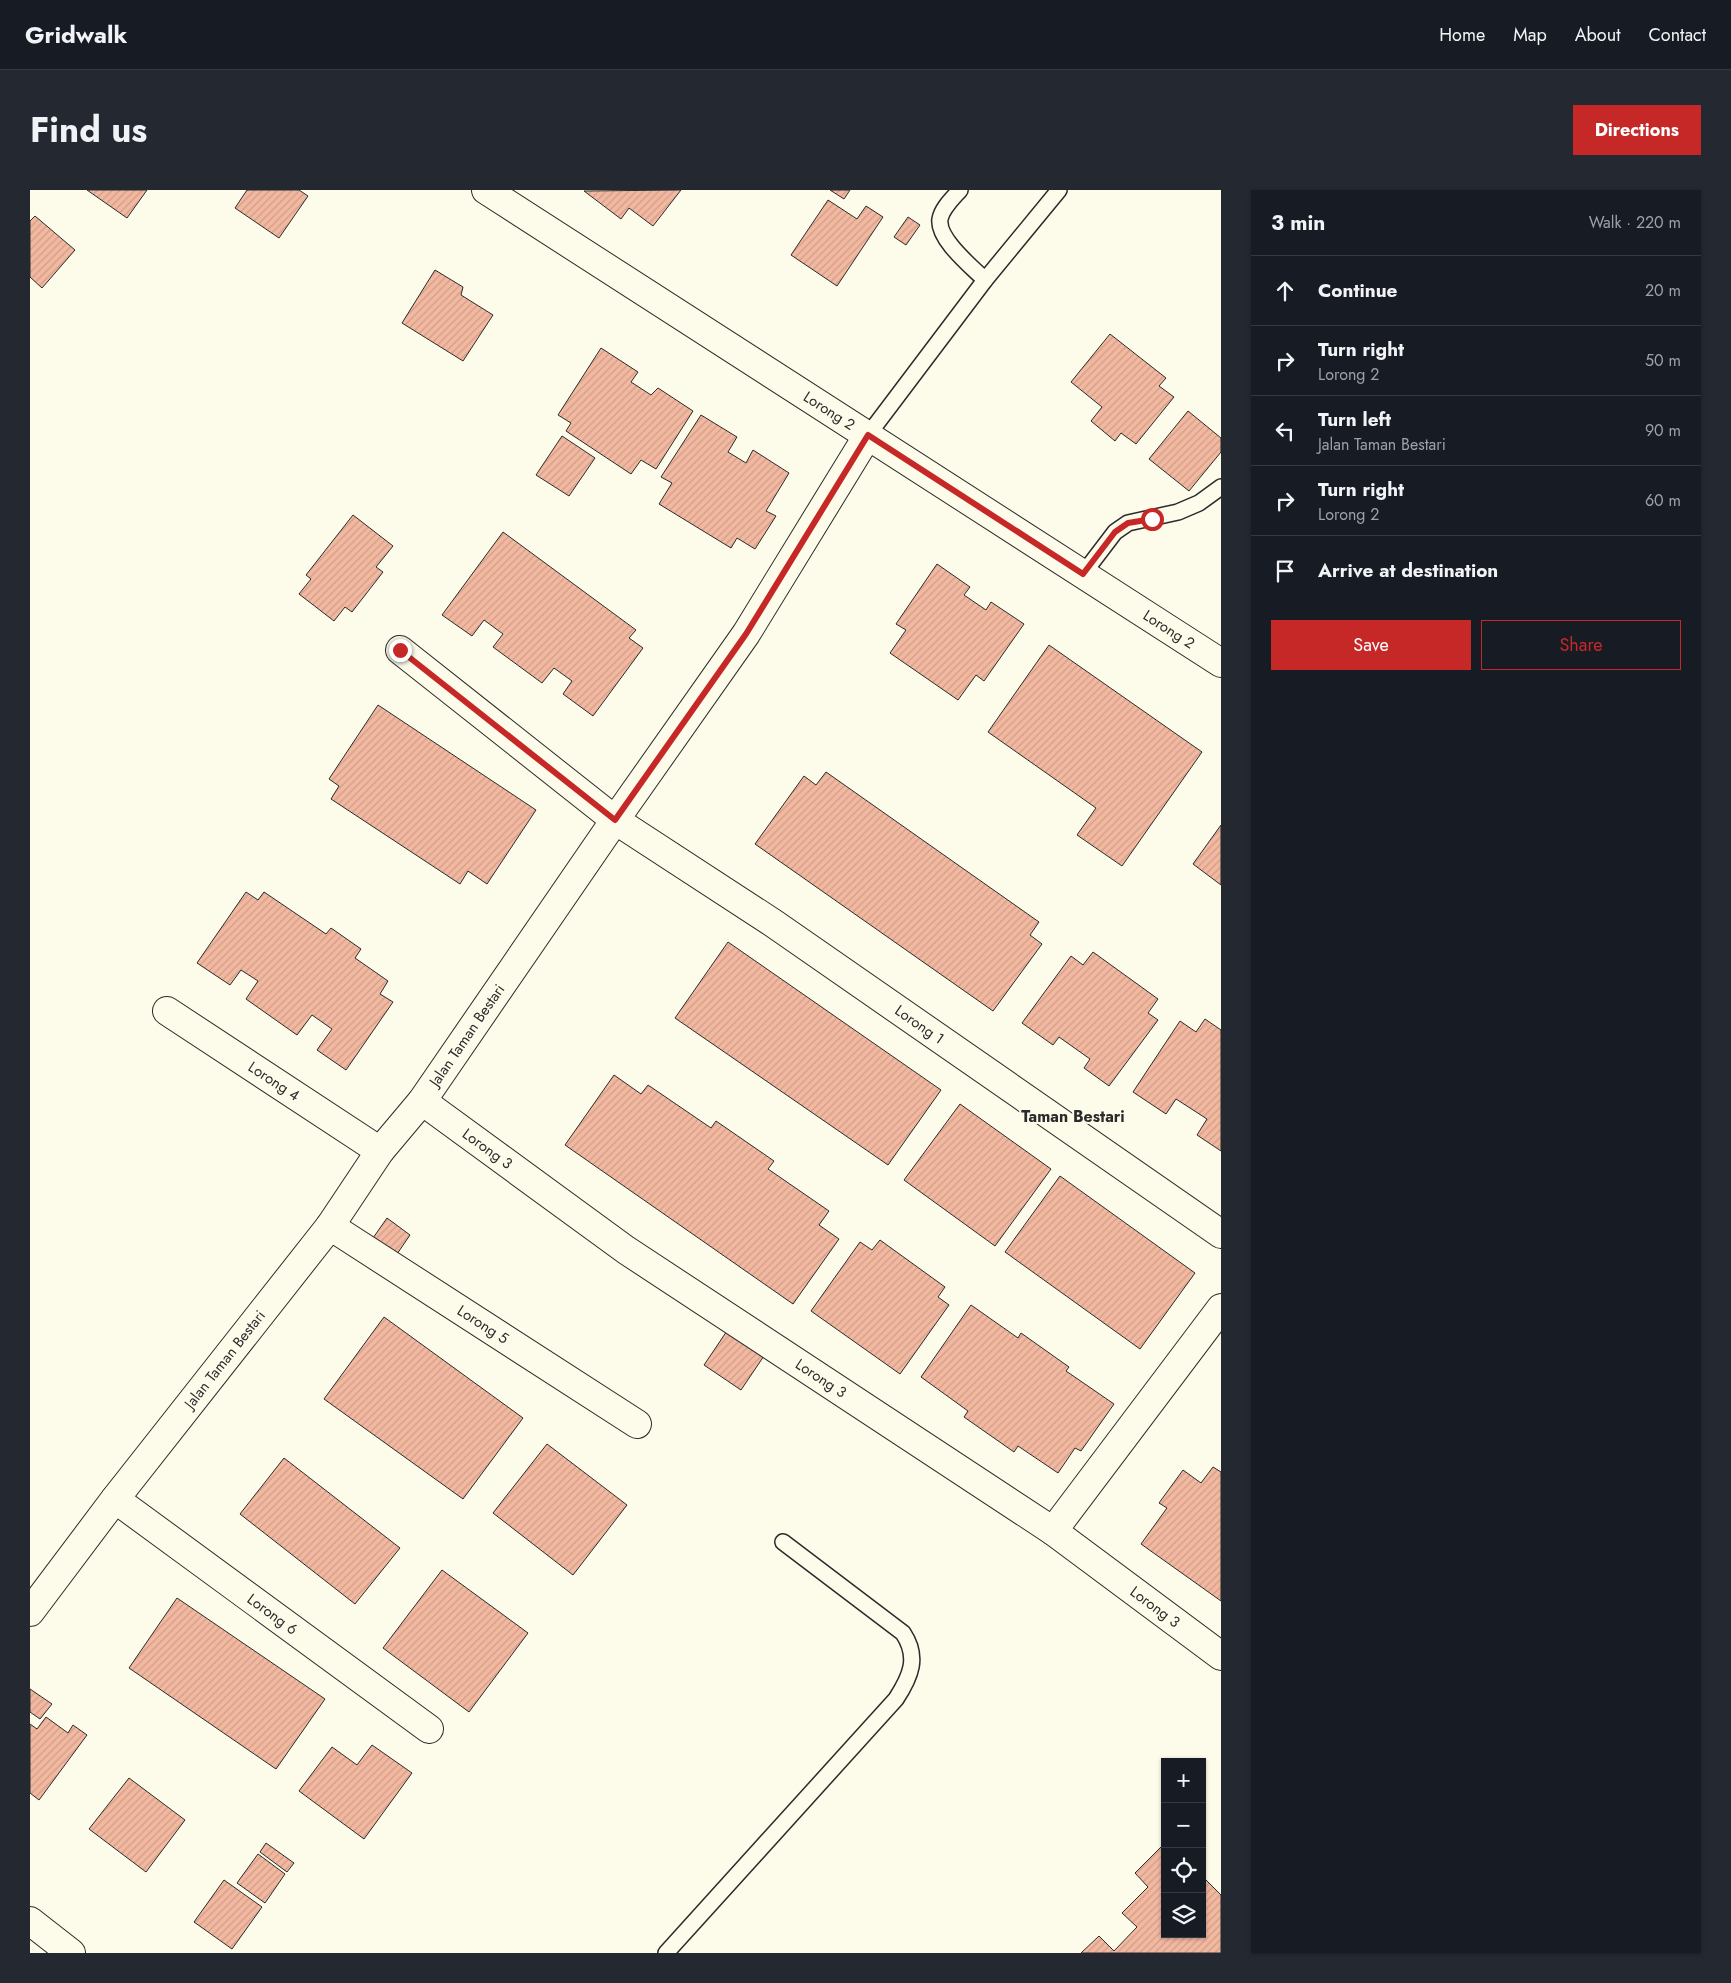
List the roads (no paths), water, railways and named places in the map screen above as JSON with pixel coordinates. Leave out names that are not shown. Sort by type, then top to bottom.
[{"type":"street","name":"Lorong 2","points":[[486,190],[1221,663]]},
{"type":"street","name":"Jalan Taman Bestari","points":[[30,1612],[115,1499],[330,1226],[380,1151],[422,1100],[746,634],[868,435]]},
{"type":"street","points":[[400,650],[615,820]]},
{"type":"street","name":"Lorong 1","points":[[615,820],[774,923],[1221,1234]]},
{"type":"street","name":"Lorong 4","points":[[167,1011],[380,1151]]},
{"type":"street","name":"Lorong 3","points":[[422,1100],[626,1250],[1053,1531],[1221,1656]]},
{"type":"street","name":"Lorong 5","points":[[330,1226],[637,1424]]},
{"type":"street","points":[[1053,1531],[1221,1308]]},
{"type":"street","name":"Lorong 6","points":[[115,1499],[429,1729]]},
{"type":"street","points":[[30,1921],[71,1953]]},
{"type":"lane","points":[[960,190],[945,208],[940,218],[940,227],[960,256],[985,280]]},
{"type":"lane","points":[[868,435],[985,280],[1059,190]]},
{"type":"lane","points":[[1083,574],[1115,532],[1128,523],[1178,512],[1199,503],[1221,487]]},
{"type":"lane","points":[[666,1953],[896,1699],[908,1682],[912,1664],[911,1645],[903,1633],[783,1542]]},
{"type":"district","name":"Taman Bestari","points":[[1073,1116]]}]
